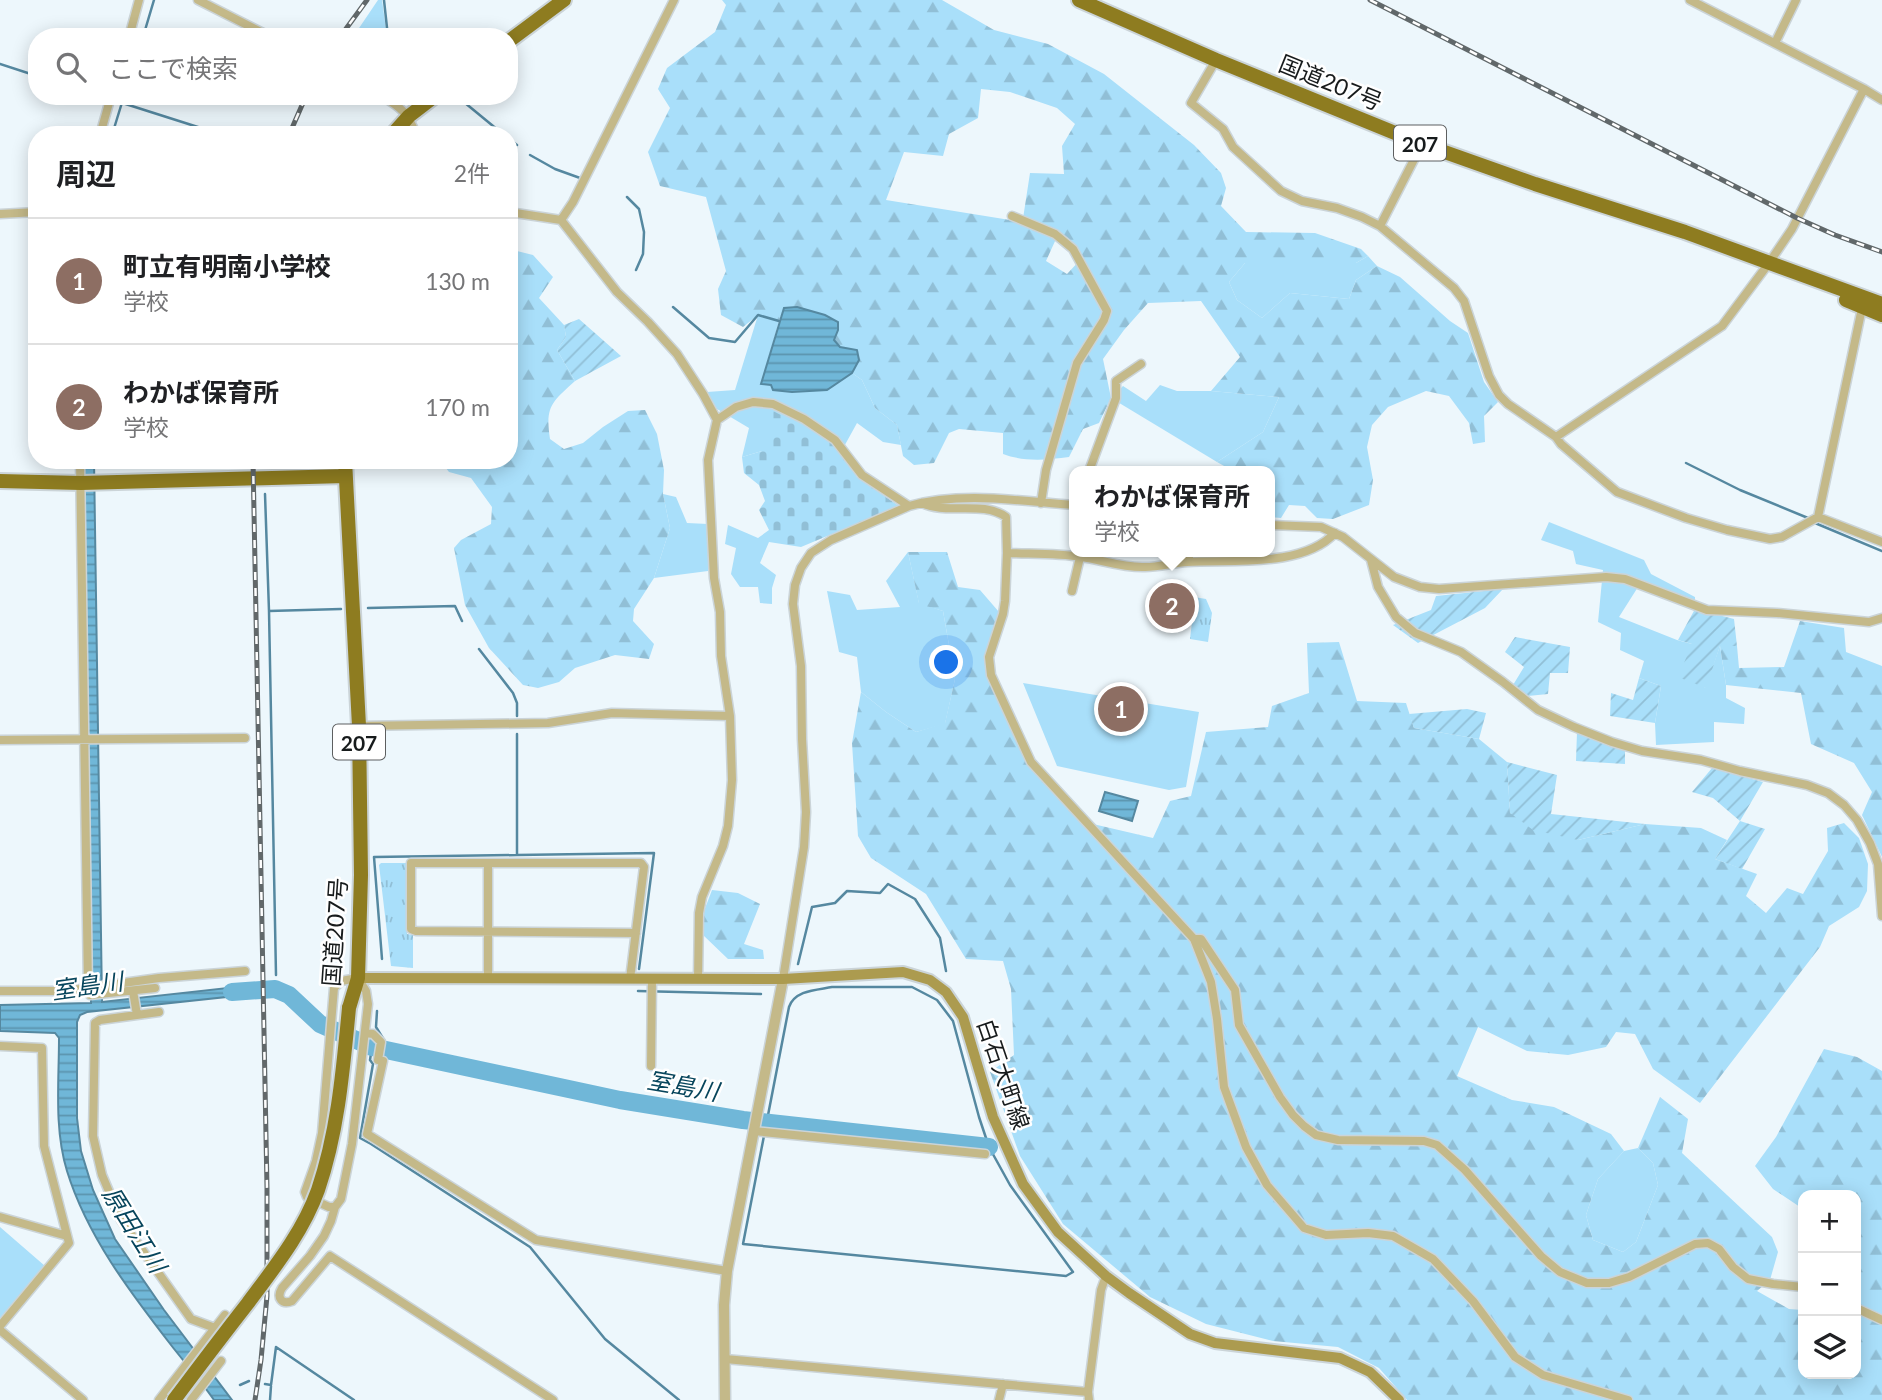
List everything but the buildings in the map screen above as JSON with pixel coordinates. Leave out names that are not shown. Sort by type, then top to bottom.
[{"type":"highway","points":[[518,34],[564,0]]},
{"type":"highway","name":"国道207号","points":[[1079,0],[1216,60],[1422,144],[1685,232],[1882,304]]},
{"type":"highway","points":[[400,126],[423,105]]},
{"type":"highway","name":"国道207号","points":[[1769,263],[1862,309],[1882,315]]},
{"type":"highway","name":"国道207号","points":[[174,1400],[271,1273],[299,1229],[317,1193],[332,1142],[339,1105],[349,1008],[358,978],[361,875],[359,726],[345,469]]},
{"type":"highway","points":[[0,481],[81,483],[345,476]]},
{"type":"main road","name":"白石大町線","points":[[358,978],[630,979],[652,987],[698,979],[782,979],[903,972],[930,980],[946,992],[963,1017],[993,1117],[1023,1184],[1058,1232],[1106,1276],[1190,1334],[1215,1343],[1340,1358],[1370,1372],[1399,1400]]},
{"type":"street","points":[[131,28],[139,0]]},
{"type":"street","points":[[198,0],[253,28]]},
{"type":"street","points":[[561,220],[573,202],[674,0]]},
{"type":"street","points":[[1690,0],[1882,100]]},
{"type":"street","points":[[1775,43],[1796,0]]},
{"type":"street","points":[[1216,60],[1191,103],[1223,129],[1233,147],[1281,191],[1302,201],[1362,216],[1380,226],[1454,288],[1464,301],[1489,376],[1499,395],[1556,438],[1617,492],[1686,518],[1770,539],[1782,537],[1818,517],[1862,309]]},
{"type":"street","points":[[1556,438],[1722,326],[1792,229],[1864,89]]},
{"type":"street","points":[[103,126],[108,105]]},
{"type":"street","points":[[398,105],[409,116],[413,126]]},
{"type":"street","points":[[1380,226],[1422,144]]},
{"type":"street","points":[[0,214],[28,212]]},
{"type":"street","points":[[518,213],[561,220],[617,292],[677,354],[704,394],[717,420],[708,460],[721,656],[730,716],[732,780],[728,826],[723,846],[702,897],[699,913],[698,979]]},
{"type":"street","points":[[1012,216],[1055,234],[1073,249],[1108,311],[1077,363],[1046,470],[1041,503]]},
{"type":"street","points":[[1091,466],[1116,398],[1116,381],[1141,364]]},
{"type":"street","points":[[717,420],[736,407],[753,402],[773,404],[804,419],[835,440],[862,475],[909,506]]},
{"type":"street","points":[[80,469],[89,992]]},
{"type":"street","points":[[725,1400],[724,1305],[727,1271],[761,1131],[756,1115],[804,848],[806,812],[801,666],[793,604],[795,585],[801,568],[811,553],[831,540],[909,506],[959,497],[1069,505]]},
{"type":"street","points":[[922,503],[930,507],[968,508],[1000,513],[1006,517],[1005,601],[989,657],[991,674],[1031,762],[1194,939],[1210,982],[1224,1087],[1246,1147],[1267,1185],[1304,1228],[1326,1236],[1368,1233],[1393,1236],[1433,1259],[1473,1301],[1515,1357],[1543,1375],[1628,1400]]},
{"type":"street","points":[[1818,517],[1882,542]]},
{"type":"street","points":[[1275,525],[1321,527],[1335,533],[1394,577],[1420,587],[1439,589],[1606,577],[1625,579],[1707,610],[1777,613],[1869,622],[1882,618]]},
{"type":"street","points":[[1094,557],[1143,568],[1188,562],[1258,561],[1299,553],[1328,540],[1335,533]]},
{"type":"street","points":[[1007,553],[1069,554]]},
{"type":"street","points":[[1072,591],[1079,557]]},
{"type":"street","points":[[1188,562],[1189,557]]},
{"type":"street","points":[[1371,560],[1378,587],[1396,617],[1416,633],[1461,652],[1538,710],[1612,742],[1642,751],[1701,761],[1807,785],[1828,793],[1844,805],[1857,820],[1870,843],[1878,864],[1882,916]]},
{"type":"street","points":[[359,726],[548,723],[612,713],[730,716]]},
{"type":"street","points":[[0,740],[245,738]]},
{"type":"street","points":[[630,979],[636,933],[644,867],[640,863],[411,863],[411,929],[416,931],[636,933]]},
{"type":"street","points":[[488,863],[488,978]]},
{"type":"street","points":[[1194,939],[1201,939],[1235,990],[1239,1025],[1280,1097],[1293,1115],[1316,1135],[1338,1140],[1424,1141],[1437,1144],[1465,1170],[1541,1256],[1560,1272],[1587,1283],[1609,1283],[1629,1277],[1695,1244],[1708,1243],[1719,1249],[1732,1267],[1748,1279],[1798,1286]]},
{"type":"street","points":[[0,991],[89,992],[159,978],[245,971]]},
{"type":"street","points":[[335,1207],[307,1197],[305,1192],[316,1161],[321,1133],[334,988],[341,981],[358,978],[366,991],[369,1004],[352,1144],[341,1199],[335,1207],[324,1236],[279,1293],[279,1298],[287,1303],[292,1301],[330,1256],[553,1400]]},
{"type":"street","points":[[651,1066],[652,987]]},
{"type":"street","points":[[104,990],[155,988]]},
{"type":"street","points":[[133,990],[137,1015]]},
{"type":"street","points":[[159,1012],[100,1020],[95,1023],[93,1136],[102,1175],[121,1220],[191,1319],[215,1328]]},
{"type":"street","points":[[366,1033],[373,1034],[381,1042],[379,1060],[383,1061],[367,1134],[536,1240],[727,1271]]},
{"type":"street","points":[[0,1046],[42,1048],[44,1146],[69,1243],[0,1328],[83,1400]]},
{"type":"street","points":[[761,1131],[985,1154]]},
{"type":"street","points":[[0,1217],[66,1236]]},
{"type":"street","points":[[725,1359],[1003,1384],[1088,1396],[1101,1290],[1106,1276]]},
{"type":"street","points":[[1861,1310],[1882,1320]]},
{"type":"street","points":[[159,1400],[225,1315]]},
{"type":"street","points":[[193,1398],[221,1361]]},
{"type":"street","points":[[999,1400],[1003,1384]]},
{"type":"green space","points":[[378,0],[382,0],[386,28],[359,28]]},
{"type":"green space","points":[[722,0],[942,0],[994,30],[1048,44],[1104,74],[1194,145],[1221,173],[1226,188],[1221,206],[1246,232],[1315,233],[1361,249],[1368,256],[1356,263],[1245,263],[1229,282],[1237,300],[1262,318],[1290,293],[1349,299],[1356,280],[1377,266],[1400,277],[1450,321],[1468,333],[1484,382],[1498,402],[1484,416],[1485,442],[1473,444],[1469,423],[1449,396],[1426,391],[1388,407],[1372,425],[1367,447],[1373,480],[1369,505],[1333,519],[1317,518],[1305,506],[1289,505],[1281,518],[1275,517],[1275,466],[1224,466],[1217,462],[1263,432],[1279,397],[1211,391],[1240,357],[1201,301],[1148,303],[1103,359],[1111,398],[1099,423],[1083,429],[1069,457],[1036,460],[1011,457],[1003,454],[1003,433],[959,429],[949,433],[934,463],[914,465],[903,456],[897,425],[875,408],[862,380],[852,373],[859,360],[839,347],[834,339],[838,330],[784,308],[779,321],[758,315],[743,327],[721,315],[718,289],[726,271],[706,197],[660,186],[648,152],[670,108],[658,89],[667,68],[715,32],[726,5]],"holes":[[[981,89],[1010,92],[1057,108],[1075,124],[1062,146],[1064,174],[1030,173],[1022,225],[1010,220],[886,200],[904,152],[943,156],[949,134],[978,118]],[[1056,239],[1082,258],[1067,274],[1046,261]]]},
{"type":"green space","points":[[518,251],[533,255],[553,277],[539,298],[564,325],[566,337],[557,350],[575,381],[552,406],[549,419],[550,439],[564,449],[583,443],[628,411],[645,410],[657,434],[664,470],[663,494],[670,528],[654,578],[634,609],[633,621],[654,644],[649,659],[615,655],[575,668],[559,682],[538,688],[523,685],[489,648],[465,605],[454,548],[461,540],[491,524],[492,507],[471,478],[447,469],[518,469]]},
{"type":"green space","points":[[1368,256],[1377,266],[1356,280],[1349,299],[1290,293],[1262,318],[1237,300],[1229,282],[1245,263],[1356,263]]},
{"type":"green space","points":[[758,315],[779,321],[761,384],[827,390],[852,373],[862,380],[875,408],[897,425],[901,445],[883,442],[857,423],[841,452],[762,451],[742,457],[749,428],[717,409],[707,392],[735,390]]},
{"type":"green space","points":[[579,319],[621,356],[575,381],[557,350],[566,337],[564,325]]},
{"type":"green space","points":[[1160,385],[1177,391],[1279,397],[1263,432],[1217,462],[1111,398],[1123,386],[1146,401]]},
{"type":"green space","points":[[773,411],[829,440],[841,452],[857,477],[899,506],[801,547],[769,542],[769,530],[759,510],[765,501],[759,485],[744,473],[742,457],[762,451]]},
{"type":"green space","points":[[663,494],[676,497],[687,523],[708,524],[708,571],[654,578],[670,528]]},
{"type":"green space","points":[[1549,522],[1644,560],[1651,574],[1695,597],[1695,609],[1638,587],[1619,617],[1692,644],[1705,688],[1720,646],[1726,698],[1745,708],[1744,724],[1714,722],[1714,742],[1656,745],[1655,723],[1661,686],[1639,678],[1644,661],[1620,650],[1621,633],[1598,622],[1603,570],[1576,564],[1573,551],[1541,540]]},
{"type":"green space","points":[[728,525],[758,538],[769,530],[769,542],[760,563],[776,575],[772,588],[772,604],[760,603],[758,587],[740,587],[731,574],[736,548],[725,544]]},
{"type":"green space","points":[[908,552],[919,603],[943,611],[955,679],[945,724],[916,732],[861,692],[857,657],[839,652],[827,591],[850,595],[857,610],[900,607],[886,581]]},
{"type":"green space","points":[[908,552],[947,552],[958,587],[980,590],[999,612],[992,658],[995,674],[1035,759],[1093,824],[1153,838],[1170,801],[1191,796],[1206,732],[1268,727],[1272,706],[1309,693],[1307,643],[1339,642],[1357,701],[1406,703],[1414,728],[1479,739],[1507,762],[1510,813],[1578,840],[1645,824],[1701,828],[1727,840],[1715,859],[1757,874],[1746,896],[1766,913],[1787,888],[1803,894],[1828,851],[1827,828],[1844,823],[1859,838],[1868,864],[1867,891],[1859,907],[1829,926],[1820,947],[1700,1103],[1653,1069],[1635,1034],[1616,1032],[1606,1047],[1568,1055],[1527,1051],[1478,1027],[1457,1076],[1512,1100],[1554,1107],[1611,1134],[1624,1151],[1598,1179],[1586,1215],[1593,1240],[1623,1252],[1636,1242],[1658,1185],[1653,1163],[1638,1148],[1660,1097],[1688,1119],[1682,1153],[1772,1237],[1778,1252],[1770,1280],[1757,1291],[1789,1309],[1798,1310],[1798,1379],[1861,1379],[1861,1190],[1798,1190],[1798,1206],[1773,1189],[1755,1166],[1776,1137],[1824,1049],[1857,1057],[1882,1071],[1882,1400],[1407,1400],[1379,1368],[1338,1347],[1273,1341],[1206,1324],[1150,1297],[1063,1224],[1020,1156],[990,1072],[1014,1055],[1011,989],[1003,961],[966,959],[926,894],[871,858],[858,836],[852,743],[861,692],[916,732],[945,723],[955,679],[943,611],[919,604]]},
{"type":"green space","points":[[1503,589],[1485,608],[1418,643],[1393,625],[1431,610],[1436,596]]},
{"type":"green space","points":[[1159,591],[1206,599],[1212,613],[1208,642],[1190,639],[1192,622],[1156,616]]},
{"type":"green space","points":[[1695,609],[1734,619],[1737,646],[1720,646],[1706,688],[1678,677],[1692,644],[1678,640]]},
{"type":"green space","points":[[1800,621],[1844,628],[1846,652],[1882,666],[1882,857],[1862,815],[1872,792],[1854,763],[1811,744],[1801,693],[1726,685],[1720,646],[1737,646],[1739,668],[1784,667]]},
{"type":"green space","points":[[1515,637],[1570,647],[1568,673],[1550,673],[1548,694],[1528,696],[1513,685],[1524,667],[1505,652]]},
{"type":"green space","points":[[1639,678],[1661,686],[1655,723],[1610,716],[1611,693],[1633,700]]},
{"type":"green space","points":[[1023,683],[1199,712],[1186,787],[1169,790],[1057,766]]},
{"type":"green space","points":[[1467,709],[1486,713],[1479,739],[1414,728],[1409,714]]},
{"type":"green space","points":[[1577,732],[1625,750],[1625,764],[1576,761]]},
{"type":"green space","points":[[1507,762],[1557,775],[1551,814],[1645,824],[1578,840],[1533,830],[1510,813]]},
{"type":"green space","points":[[1712,768],[1763,782],[1740,821],[1713,798],[1692,792]]},
{"type":"green space","points":[[1740,821],[1765,829],[1742,869],[1715,859]]},
{"type":"green space","points":[[407,863],[407,934],[413,935],[413,968],[391,966],[379,865]]},
{"type":"green space","points":[[712,890],[738,893],[760,904],[744,944],[763,950],[764,959],[728,959],[703,935],[704,911]]},
{"type":"green space","points":[[1638,1148],[1653,1163],[1658,1185],[1636,1242],[1623,1252],[1593,1240],[1586,1215],[1598,1179],[1624,1151]]},
{"type":"green space","points":[[0,1227],[45,1266],[0,1319]]},
{"type":"shaded area","points":[[797,307],[825,315],[838,322],[834,340],[840,347],[857,350],[859,360],[852,373],[827,390],[792,392],[773,390],[771,385],[761,384],[784,308]]},
{"type":"shaded area","points":[[84,469],[94,469],[102,1002],[254,985],[254,994],[87,1012],[80,1015],[77,1022],[77,1118],[81,1151],[93,1190],[115,1239],[164,1310],[232,1400],[214,1400],[125,1284],[86,1218],[67,1171],[60,1139],[59,1038],[55,1033],[0,1031],[0,1005],[91,1003]]},
{"type":"shaded area","points":[[1105,792],[1138,801],[1132,821],[1099,811]]},
{"type":"waterway","points":[[146,28],[154,0]]},
{"type":"waterway","points":[[384,0],[387,28]]},
{"type":"waterway","points":[[0,64],[28,73]]},
{"type":"waterway","points":[[115,126],[121,105]]},
{"type":"waterway","points":[[129,105],[195,126]]},
{"type":"waterway","points":[[468,105],[493,126]]},
{"type":"waterway","points":[[530,155],[555,169],[580,178]]},
{"type":"waterway","points":[[627,197],[639,209],[644,232],[643,254],[636,270]]},
{"type":"waterway","points":[[673,307],[709,338],[735,342],[758,315],[779,321]]},
{"type":"waterway","points":[[1686,463],[1740,490],[1808,518]]},
{"type":"waterway","points":[[265,494],[269,611],[341,609]]},
{"type":"waterway","points":[[1815,523],[1882,551]]},
{"type":"waterway","points":[[368,608],[455,606],[462,621]]},
{"type":"waterway","points":[[269,611],[276,975]]},
{"type":"waterway","points":[[479,649],[513,693],[517,703],[517,716]]},
{"type":"waterway","points":[[517,734],[517,855],[654,853],[639,969]]},
{"type":"waterway","points":[[382,959],[374,857],[517,855]]},
{"type":"waterway","points":[[798,964],[812,907],[835,903],[847,891],[880,893],[888,884],[915,899],[940,938],[946,971]]},
{"type":"waterway","points":[[832,987],[912,987],[937,1000],[953,1021],[989,1147],[1010,1185],[1073,1272],[1066,1276],[743,1244],[789,1007],[801,994],[832,987]]},
{"type":"waterway","name":"室島川","points":[[232,992],[275,989],[289,995],[320,1024],[372,1047],[620,1100],[743,1120],[989,1147]]},
{"type":"waterway","points":[[638,991],[761,994]]},
{"type":"waterway","points":[[377,1011],[376,1027],[384,1043]]},
{"type":"waterway","name":"室島川","points":[[372,1047],[370,1060],[373,1064],[360,1138],[530,1247],[605,1339],[679,1400]]},
{"type":"waterway","points":[[265,1384],[271,1385],[276,1347],[354,1400]]},
{"type":"waterway","points":[[240,1385],[249,1381]]},
{"type":"waterway","points":[[270,1400],[271,1386]]},
{"type":"railway","points":[[347,28],[367,0]]},
{"type":"railway","points":[[1370,0],[1797,218],[1882,252]]},
{"type":"railway","points":[[293,126],[302,105]]},
{"type":"railway","points":[[253,469],[267,1188],[267,1296],[255,1400]]},
{"type":"place","name":"わかば保育所","points":[[1172,606]]},
{"type":"place","name":"町立有明南小学校","points":[[1121,709]]},
{"type":"water label","name":"原田江川","points":[[135,1229]]}]
